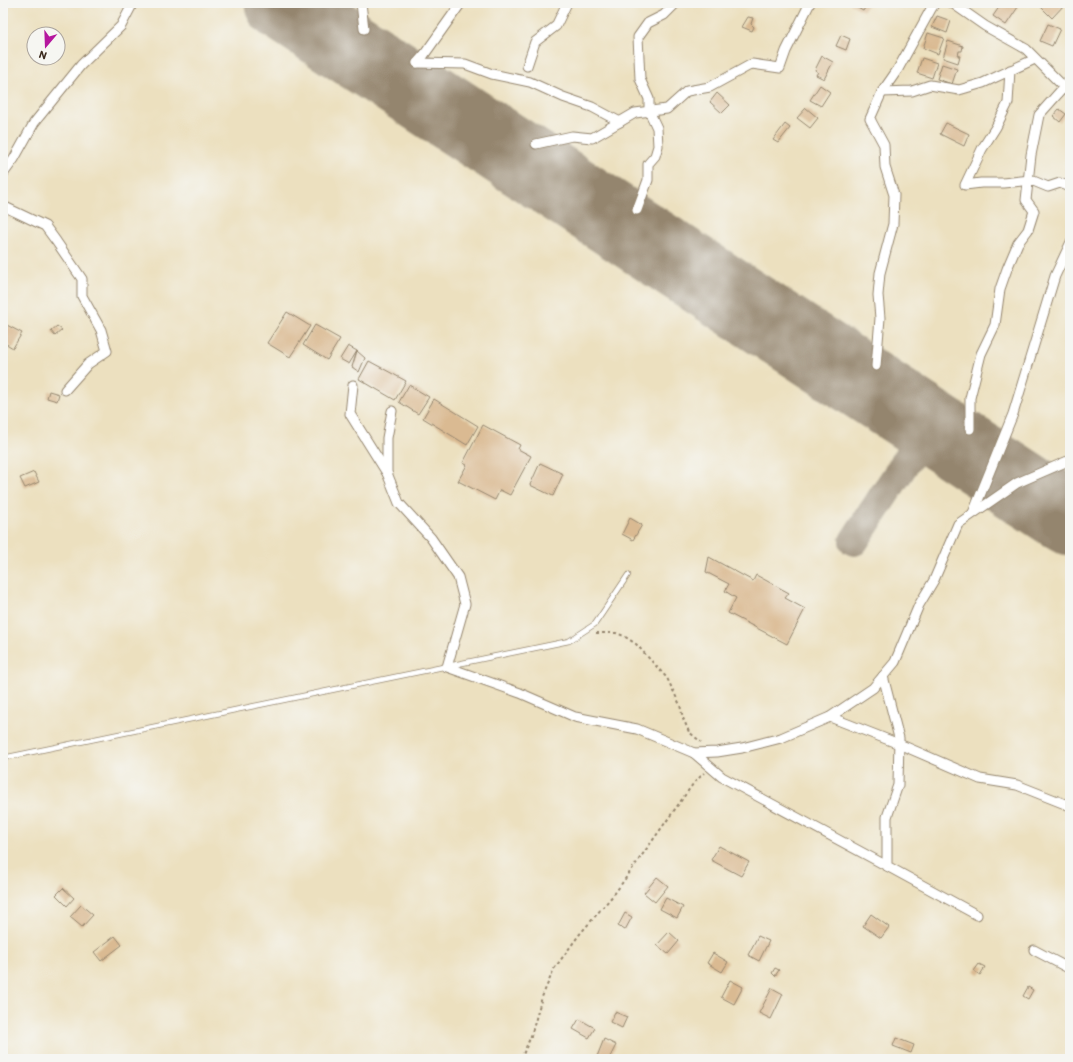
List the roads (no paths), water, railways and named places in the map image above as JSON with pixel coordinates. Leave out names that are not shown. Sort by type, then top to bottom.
[{"type":"street","points":[[3,174],[14,159],[34,123],[81,65],[121,26],[133,3]]},
{"type":"street","points":[[361,3],[364,30]]},
{"type":"street","points":[[461,3],[417,63],[465,64],[492,74],[530,82],[563,97],[592,106],[620,122]]},
{"type":"street","points":[[527,66],[535,42],[556,26],[567,3]]},
{"type":"street","points":[[637,210],[648,180],[648,164],[655,156],[658,146],[657,128],[649,111],[649,99],[640,79],[638,37],[648,23],[664,15],[676,3]]},
{"type":"street","points":[[536,144],[572,136],[592,138],[635,113],[667,109],[688,91],[710,87],[752,64],[780,68],[786,51],[810,3]]},
{"type":"street","points":[[876,366],[880,318],[878,295],[880,273],[893,224],[894,195],[885,167],[884,145],[870,119],[882,92],[898,68],[935,3]]},
{"type":"street","points":[[952,3],[985,26],[1026,49],[1066,86],[1039,115],[1031,155],[1026,200],[1034,212],[1028,230],[1018,243],[1000,289],[994,325],[981,354],[970,398],[970,429]]},
{"type":"street","points":[[882,92],[912,91],[930,85],[959,90],[982,83],[1035,58]]},
{"type":"street","points":[[1010,70],[1008,103],[996,127],[982,149],[965,185],[1029,180],[1048,187],[1060,183],[1070,186]]},
{"type":"street","points":[[3,206],[45,226],[82,279],[82,296],[101,330],[107,351],[88,364],[65,390]]},
{"type":"street","points":[[973,513],[1013,414],[1055,276],[1070,244]]},
{"type":"street","points":[[353,385],[350,414],[387,473],[398,503],[431,538],[458,577],[465,604],[447,667],[520,693],[575,717],[637,729],[694,753],[722,777],[977,915]]},
{"type":"street","points":[[387,473],[387,438],[392,411]]},
{"type":"street","points":[[694,753],[717,752],[742,748],[781,738],[830,717],[873,688],[895,662],[919,605],[934,580],[958,524],[1017,483],[1070,460]]},
{"type":"street","points":[[883,676],[899,738],[898,785],[887,817],[887,866]]},
{"type":"street","points":[[830,717],[899,744],[980,779],[1017,785],[1070,806]]},
{"type":"street","points":[[1034,950],[1070,969]]},
{"type":"lane","points":[[3,758],[569,641],[594,624],[628,575]]}]
